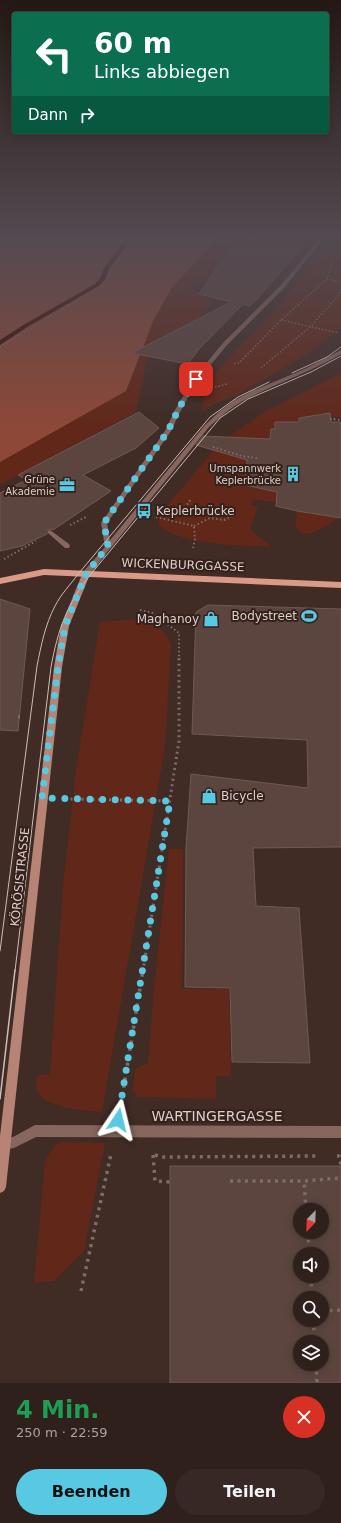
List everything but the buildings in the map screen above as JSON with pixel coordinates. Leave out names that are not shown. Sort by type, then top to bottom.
[{"type":"main road","name":"WICKENBURGGASSE","points":[[0,581],[44,572],[341,584]]},
{"type":"main road","name":"KÖRÖSISTRASSE","points":[[0,1187],[2,1145],[42,798],[62,641],[69,612],[86,574]]},
{"type":"street","points":[[108,546],[104,523],[168,431],[196,379],[225,344],[266,303]]},
{"type":"street","points":[[86,574],[207,426],[222,411],[244,397],[314,367],[341,352]]},
{"type":"street","points":[[50,532],[67,546]]},
{"type":"street","name":"WARTINGERGASSE","points":[[2,1145],[14,1142],[35,1131],[341,1132]]},
{"type":"path","points":[[0,347],[73,303]]},
{"type":"path","points":[[229,365],[239,363],[281,320],[301,303]]},
{"type":"path","points":[[261,368],[310,327],[332,303]]},
{"type":"path","points":[[281,320],[341,334]]},
{"type":"path","points":[[218,386],[229,383]]},
{"type":"path","points":[[330,420],[341,420]]},
{"type":"path","points":[[216,448],[242,456],[258,458]]},
{"type":"path","points":[[185,508],[191,499]]},
{"type":"path","points":[[176,507],[203,511]]},
{"type":"path","points":[[154,516],[194,526],[210,518],[224,520],[235,515]]},
{"type":"path","points":[[72,524],[80,519]]},
{"type":"path","points":[[193,548],[195,540],[194,526]]},
{"type":"path","points":[[2,561],[24,548]]},
{"type":"path","points":[[81,1291],[116,1131],[179,741],[179,633],[153,613],[140,610]]},
{"type":"path","points":[[42,798],[170,801]]},
{"type":"path","points":[[154,1155],[155,1181],[171,1182]]},
{"type":"path","points":[[163,1157],[324,1156]]},
{"type":"path","points":[[332,1156],[340,1156],[341,1165]]},
{"type":"path","points":[[230,1181],[304,1181],[341,1178]]},
{"type":"path","points":[[304,1181],[306,1203]]},
{"type":"path","points":[[329,1311],[341,1310]]},
{"type":"path","points":[[316,1371],[317,1383]]},
{"type":"shaded area","points":[[0,303],[214,303],[196,320],[156,341],[148,354],[136,412],[0,485]]},
{"type":"shaded area","points":[[0,303],[163,303],[154,319],[126,391],[0,462]]},
{"type":"shaded area","points":[[282,303],[341,303],[341,327],[308,354],[235,396],[218,402],[201,411],[205,394],[214,374]]},
{"type":"shaded area","points":[[341,373],[341,417],[330,417],[329,413],[299,418],[299,422],[275,422],[275,429],[271,430],[270,439],[249,438],[243,442],[219,444],[264,412]]},
{"type":"shaded area","points":[[214,450],[258,462],[246,461],[245,485],[276,486],[276,502],[253,500],[250,505],[258,506],[250,529],[272,547],[229,545],[196,540],[181,537],[168,532],[159,525],[159,518],[166,507]]},
{"type":"shaded area","points":[[297,511],[338,518],[329,525],[317,531],[305,533],[300,531],[295,525]]},
{"type":"shaded area","points":[[136,619],[148,621],[158,626],[162,629],[171,645],[165,747],[102,1112],[75,1109],[54,1104],[39,1095],[36,1086],[37,1075],[50,1075],[63,886],[76,769],[100,622]]},
{"type":"shaded area","points":[[169,849],[183,849],[182,989],[229,989],[231,1076],[216,1076],[216,1099],[138,1097],[133,1091],[135,1069],[148,1063],[154,989]]},
{"type":"shaded area","points":[[63,1142],[105,1143],[84,1251],[54,1281],[34,1283],[45,1161],[55,1145]]},
{"type":"waterway","points":[[0,343],[27,325],[66,303]]},
{"type":"tram line","points":[[292,373],[327,357],[341,347]]},
{"type":"tram line","points":[[15,971],[51,667],[60,629],[70,607],[91,574],[220,418],[248,399],[311,372],[341,356]]},
{"type":"tram line","points":[[0,951],[37,666],[44,636],[55,606],[60,597],[79,573],[210,417],[238,397],[269,382]]},
{"type":"tram line","points":[[0,1099],[15,970]]},
{"type":"place","name":"Umspannwerk Keplerbrücke","points":[[293,474]]},
{"type":"place","name":"Grüne Akademie","points":[[67,485]]},
{"type":"place","name":"Keplerbrücke","points":[[144,511]]},
{"type":"place","name":"Bodystreet","points":[[309,616]]},
{"type":"place","name":"Maghanoy","points":[[211,619]]},
{"type":"place","name":"Bicycle","points":[[209,796]]},
{"type":"route","points":[[118,1120],[170,801],[42,798],[58,667],[69,612],[86,574],[108,546],[104,523],[168,431],[196,379]]}]
